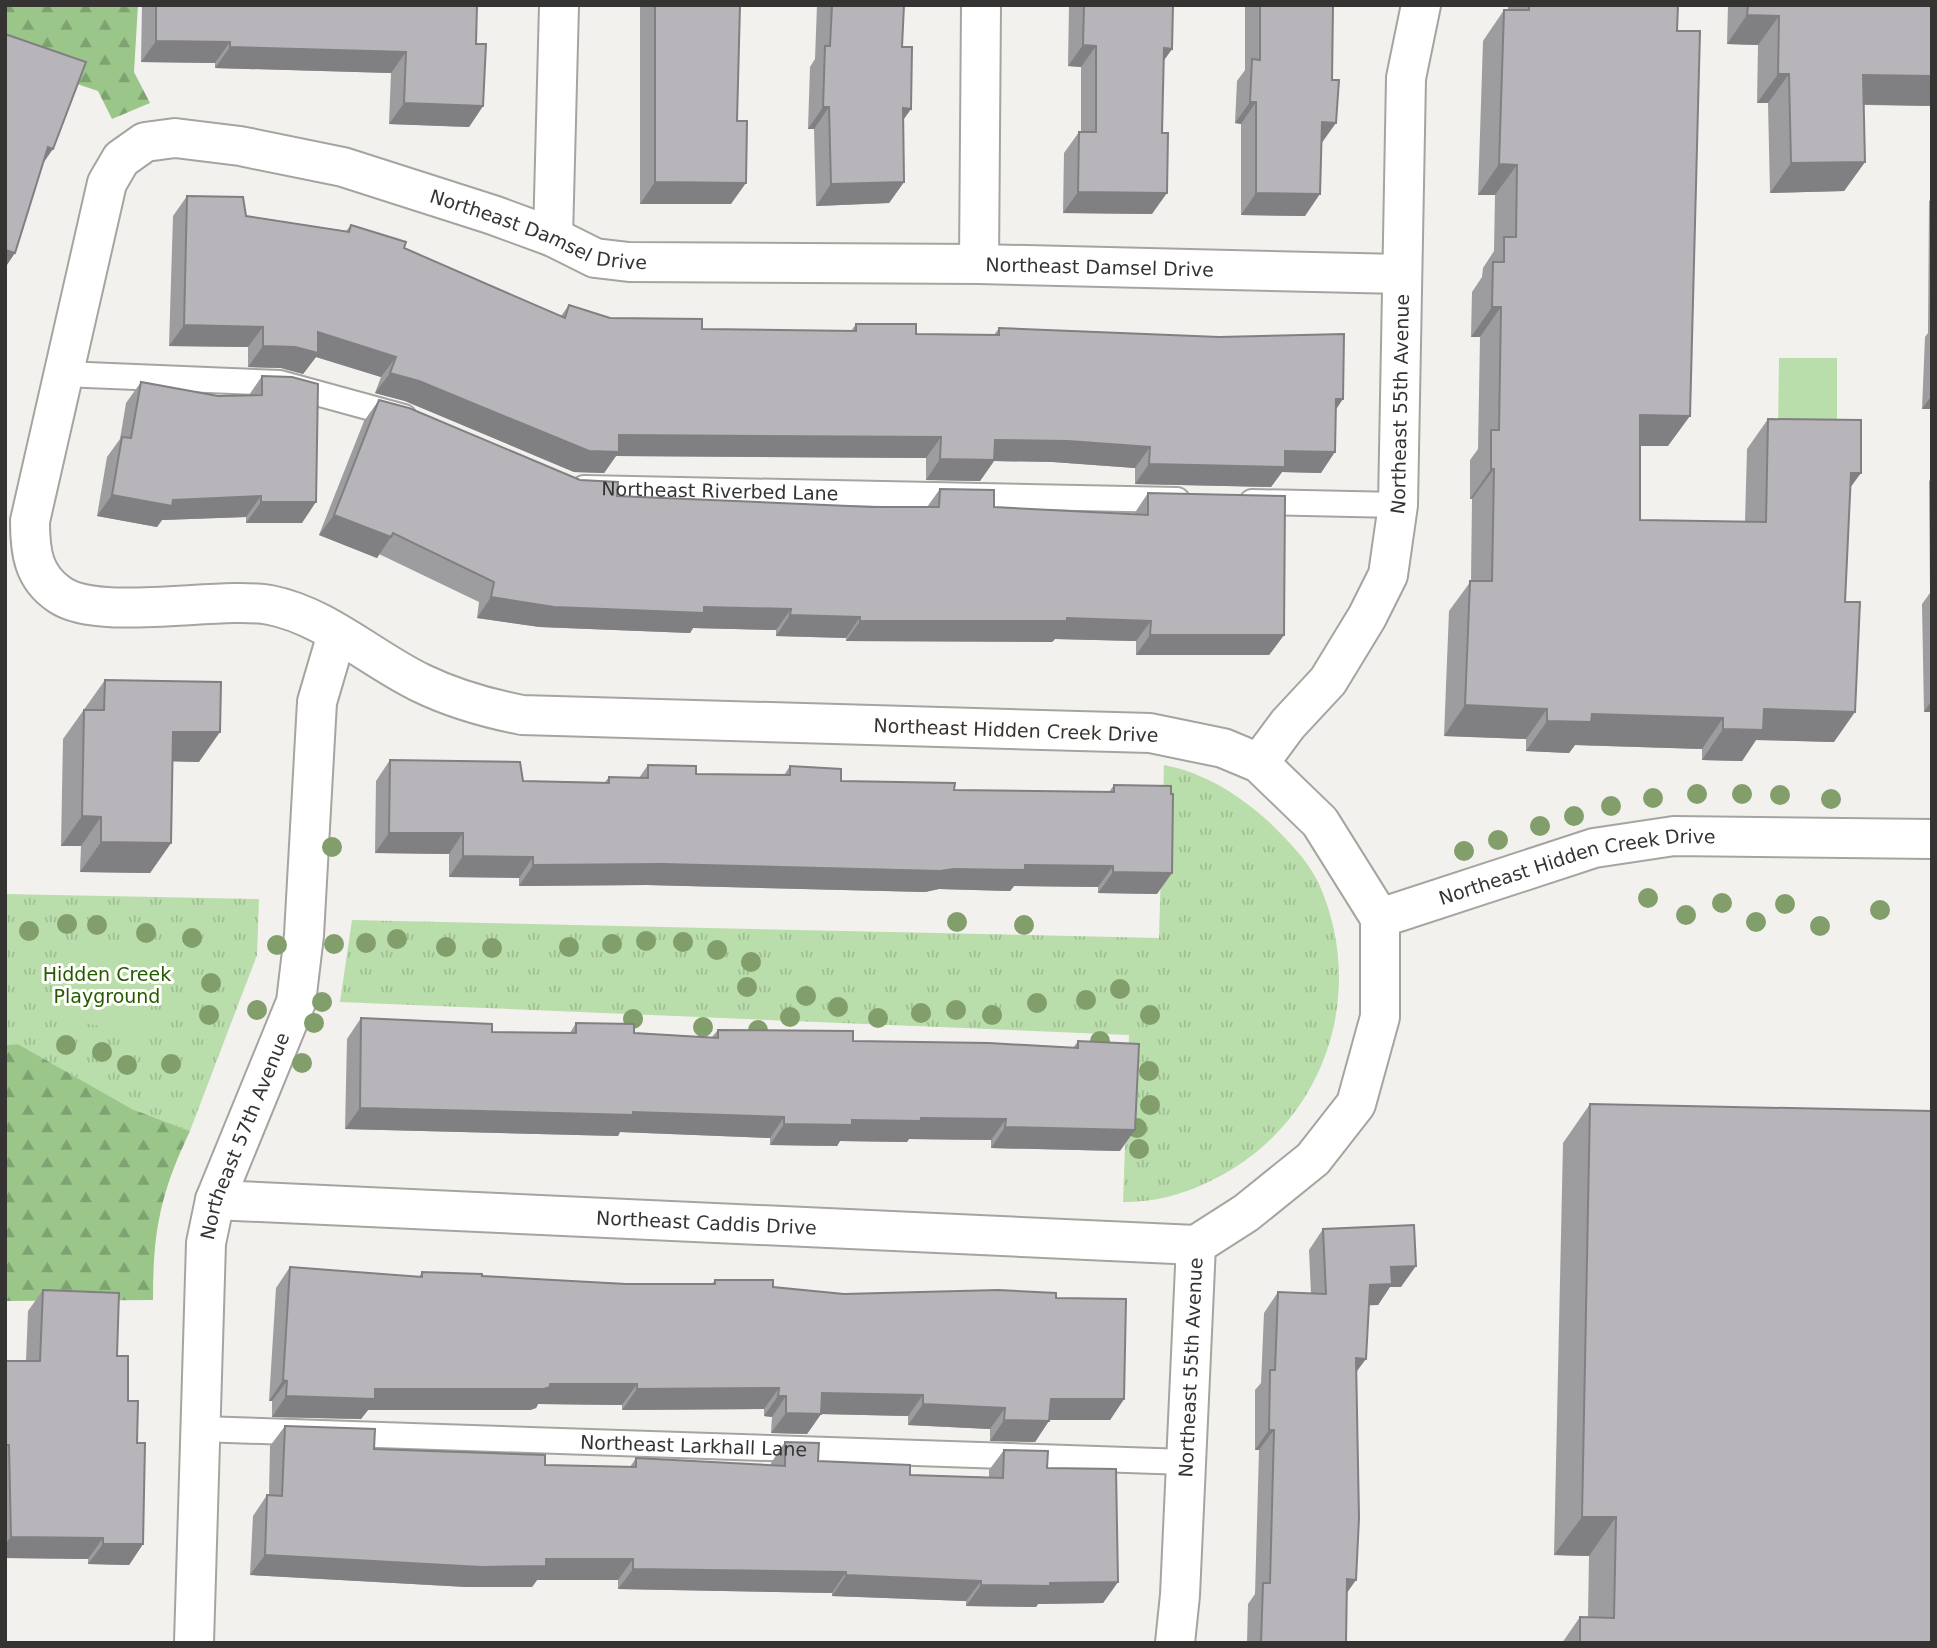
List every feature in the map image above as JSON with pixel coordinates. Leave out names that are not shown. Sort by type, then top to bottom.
[{"type":"street","points":[[553,237],[559,5]]},
{"type":"street","points":[[979,264],[981,5]]},
{"type":"street","name":"Northeast 55th Avenue","points":[[1259,763],[1288,724],[1328,681],[1367,617],[1388,575],[1398,505],[1406,78],[1421,5]]},
{"type":"street","name":"Northeast Damsel Drive","points":[[40,578],[30,549],[30,521],[107,183],[121,159],[145,142],[176,138],[240,146],[342,167],[553,237],[595,258],[629,262],[979,264],[1401,274]]},
{"type":"street","name":"Northeast Hidden Creek Drive","points":[[40,578],[62,597],[93,606],[269,605],[301,614],[420,682],[476,706],[522,715],[1150,733],[1223,748],[1259,763],[1320,822],[1380,918],[1594,848],[1674,836],[1932,839]]},
{"type":"street","name":"Northeast 57th Avenue","points":[[194,1643],[206,1243],[215,1200],[296,1002],[304,935],[317,702],[337,634]]},
{"type":"street","name":"Northeast 55th Avenue","points":[[1174,1643],[1180,1595],[1196,1245],[1246,1213],[1313,1159],[1356,1104],[1380,1017],[1380,918]]},
{"type":"street","name":"Northeast Caddis Drive","points":[[215,1200],[1196,1245]]},
{"type":"lane","points":[[63,374],[280,383],[399,415],[424,425]]},
{"type":"lane","name":"Northeast Riverbed Lane","points":[[559,482],[571,487],[1207,501]]},
{"type":"lane","points":[[1234,501],[1398,505]]},
{"type":"lane","name":"Northeast Larkhall Lane","points":[[200,1429],[1186,1462]]},
{"type":"green space","points":[[5,5],[138,5],[134,72],[150,103],[112,119],[98,91],[5,60]]},
{"type":"green space","points":[[1779,358],[1837,358],[1837,432],[1778,432]]},
{"type":"green space","points":[[1164,765],[1193,773],[1233,794],[1269,822],[1297,851],[1319,884],[1333,925],[1339,967],[1337,1008],[1328,1048],[1312,1086],[1289,1120],[1259,1150],[1224,1174],[1175,1195],[1123,1202],[1129,1035],[340,1002],[352,920],[1159,938]]},
{"type":"green space","points":[[5,894],[259,899],[257,955],[190,1131],[132,1109],[18,1044],[5,1045]]},
{"type":"green space","name":"Hidden Creek Playground","points":[[91,941],[132,944],[160,953],[148,1026],[112,1028],[88,1024],[54,1013],[64,944]]},
{"type":"green space","points":[[18,1044],[132,1109],[190,1131],[172,1174],[160,1213],[153,1300],[5,1301],[5,1045]]},
{"type":"building","points":[[156,5],[477,5],[476,44],[486,44],[483,106],[404,103],[406,52],[230,47],[230,42],[156,41]]},
{"type":"building","points":[[655,5],[740,5],[737,121],[747,121],[746,183],[655,182]]},
{"type":"building","points":[[832,5],[904,5],[902,47],[912,47],[911,109],[903,108],[904,182],[831,184],[829,107],[823,107],[825,46],[830,46]]},
{"type":"building","points":[[1084,5],[1173,5],[1172,49],[1164,48],[1162,133],[1168,133],[1167,193],[1078,192],[1079,132],[1096,132],[1096,46],[1083,45]]},
{"type":"building","points":[[1260,5],[1333,5],[1332,80],[1339,80],[1336,123],[1322,122],[1320,194],[1256,193],[1256,102],[1250,102],[1252,59],[1260,60]]},
{"type":"building","points":[[1529,5],[1678,5],[1677,31],[1700,31],[1690,416],[1640,415],[1640,520],[1766,522],[1768,419],[1861,420],[1861,473],[1851,473],[1845,602],[1860,602],[1855,712],[1764,709],[1763,730],[1723,729],[1723,718],[1592,714],[1591,722],[1547,721],[1547,709],[1465,705],[1470,581],[1492,581],[1494,469],[1491,469],[1491,430],[1499,430],[1501,307],[1492,307],[1493,262],[1504,262],[1504,237],[1516,237],[1517,165],[1499,164],[1504,10],[1529,10]]},
{"type":"building","points":[[1748,5],[1932,5],[1932,76],[1863,75],[1865,162],[1791,163],[1789,74],[1778,74],[1779,16],[1747,15]]},
{"type":"building","points":[[5,34],[86,62],[53,149],[48,147],[15,253],[5,250]]},
{"type":"building","points":[[187,196],[243,197],[246,216],[349,232],[351,225],[406,242],[404,248],[565,318],[569,305],[610,318],[702,319],[702,329],[856,331],[856,324],[916,324],[916,334],[999,335],[999,328],[1219,337],[1344,334],[1343,399],[1336,399],[1335,452],[1285,451],[1285,467],[1149,464],[1150,447],[1068,441],[995,440],[994,460],[940,459],[941,437],[619,435],[619,452],[589,451],[419,381],[390,373],[396,357],[318,332],[318,353],[295,347],[263,346],[263,327],[184,325]]},
{"type":"building","points":[[262,376],[292,377],[318,384],[316,502],[261,502],[261,496],[173,500],[172,506],[112,495],[122,437],[131,438],[141,382],[218,396],[262,395]]},
{"type":"building","points":[[379,400],[409,408],[580,480],[618,482],[617,496],[872,507],[939,507],[940,489],[994,490],[994,507],[1148,515],[1148,493],[1285,496],[1284,635],[1150,635],[1151,621],[1067,618],[1067,621],[860,621],[860,617],[790,615],[791,609],[704,607],[704,613],[554,607],[491,597],[494,582],[393,533],[391,537],[334,515]]},
{"type":"building","points":[[105,680],[221,682],[220,732],[173,732],[171,843],[101,842],[101,817],[82,816],[84,710],[104,710]]},
{"type":"building","points":[[390,760],[520,762],[523,781],[609,783],[609,777],[648,778],[648,765],[696,766],[696,774],[790,775],[790,766],[841,769],[841,781],[955,783],[954,790],[1114,792],[1114,785],[1171,786],[1172,873],[1113,872],[1113,866],[1025,865],[1025,870],[940,871],[662,864],[533,865],[533,857],[463,856],[463,833],[389,833]]},
{"type":"building","points":[[361,1018],[492,1024],[492,1032],[576,1033],[576,1023],[634,1024],[634,1033],[718,1038],[718,1030],[853,1031],[853,1041],[989,1043],[1078,1048],[1078,1041],[1139,1044],[1135,1130],[1005,1127],[1006,1119],[921,1118],[921,1121],[852,1120],[852,1125],[784,1124],[784,1117],[360,1108]]},
{"type":"building","points":[[1590,1104],[1932,1111],[1932,1643],[1580,1643],[1580,1617],[1614,1618],[1616,1517],[1582,1517]]},
{"type":"building","points":[[1414,1225],[1416,1266],[1391,1267],[1392,1284],[1370,1285],[1366,1359],[1356,1358],[1359,1518],[1356,1580],[1347,1579],[1346,1643],[1261,1643],[1263,1583],[1270,1583],[1274,1430],[1269,1430],[1270,1370],[1275,1370],[1278,1292],[1326,1294],[1323,1229]]},
{"type":"building","points":[[290,1267],[422,1277],[422,1272],[482,1274],[626,1284],[715,1284],[715,1280],[773,1280],[773,1287],[844,1294],[998,1290],[1056,1293],[1056,1298],[1126,1299],[1124,1399],[1051,1399],[1049,1421],[1004,1420],[1005,1408],[923,1404],[923,1395],[822,1393],[821,1414],[786,1413],[786,1396],[778,1396],[779,1388],[637,1389],[637,1384],[550,1384],[550,1387],[544,1389],[375,1389],[375,1399],[286,1396],[287,1381],[283,1380]]},
{"type":"building","points":[[43,1290],[119,1293],[117,1356],[128,1356],[128,1401],[138,1401],[137,1443],[145,1443],[143,1544],[103,1544],[103,1538],[11,1537],[9,1445],[5,1445],[5,1361],[40,1361]]},
{"type":"building","points":[[285,1426],[375,1429],[374,1449],[545,1455],[545,1465],[636,1467],[636,1458],[785,1466],[785,1442],[819,1443],[818,1461],[910,1465],[910,1475],[1003,1478],[1004,1450],[1048,1451],[1047,1468],[1116,1469],[1118,1582],[1050,1583],[1050,1586],[981,1585],[981,1581],[846,1575],[846,1572],[633,1569],[633,1559],[546,1559],[546,1566],[481,1567],[265,1555],[267,1495],[282,1496]]}]
